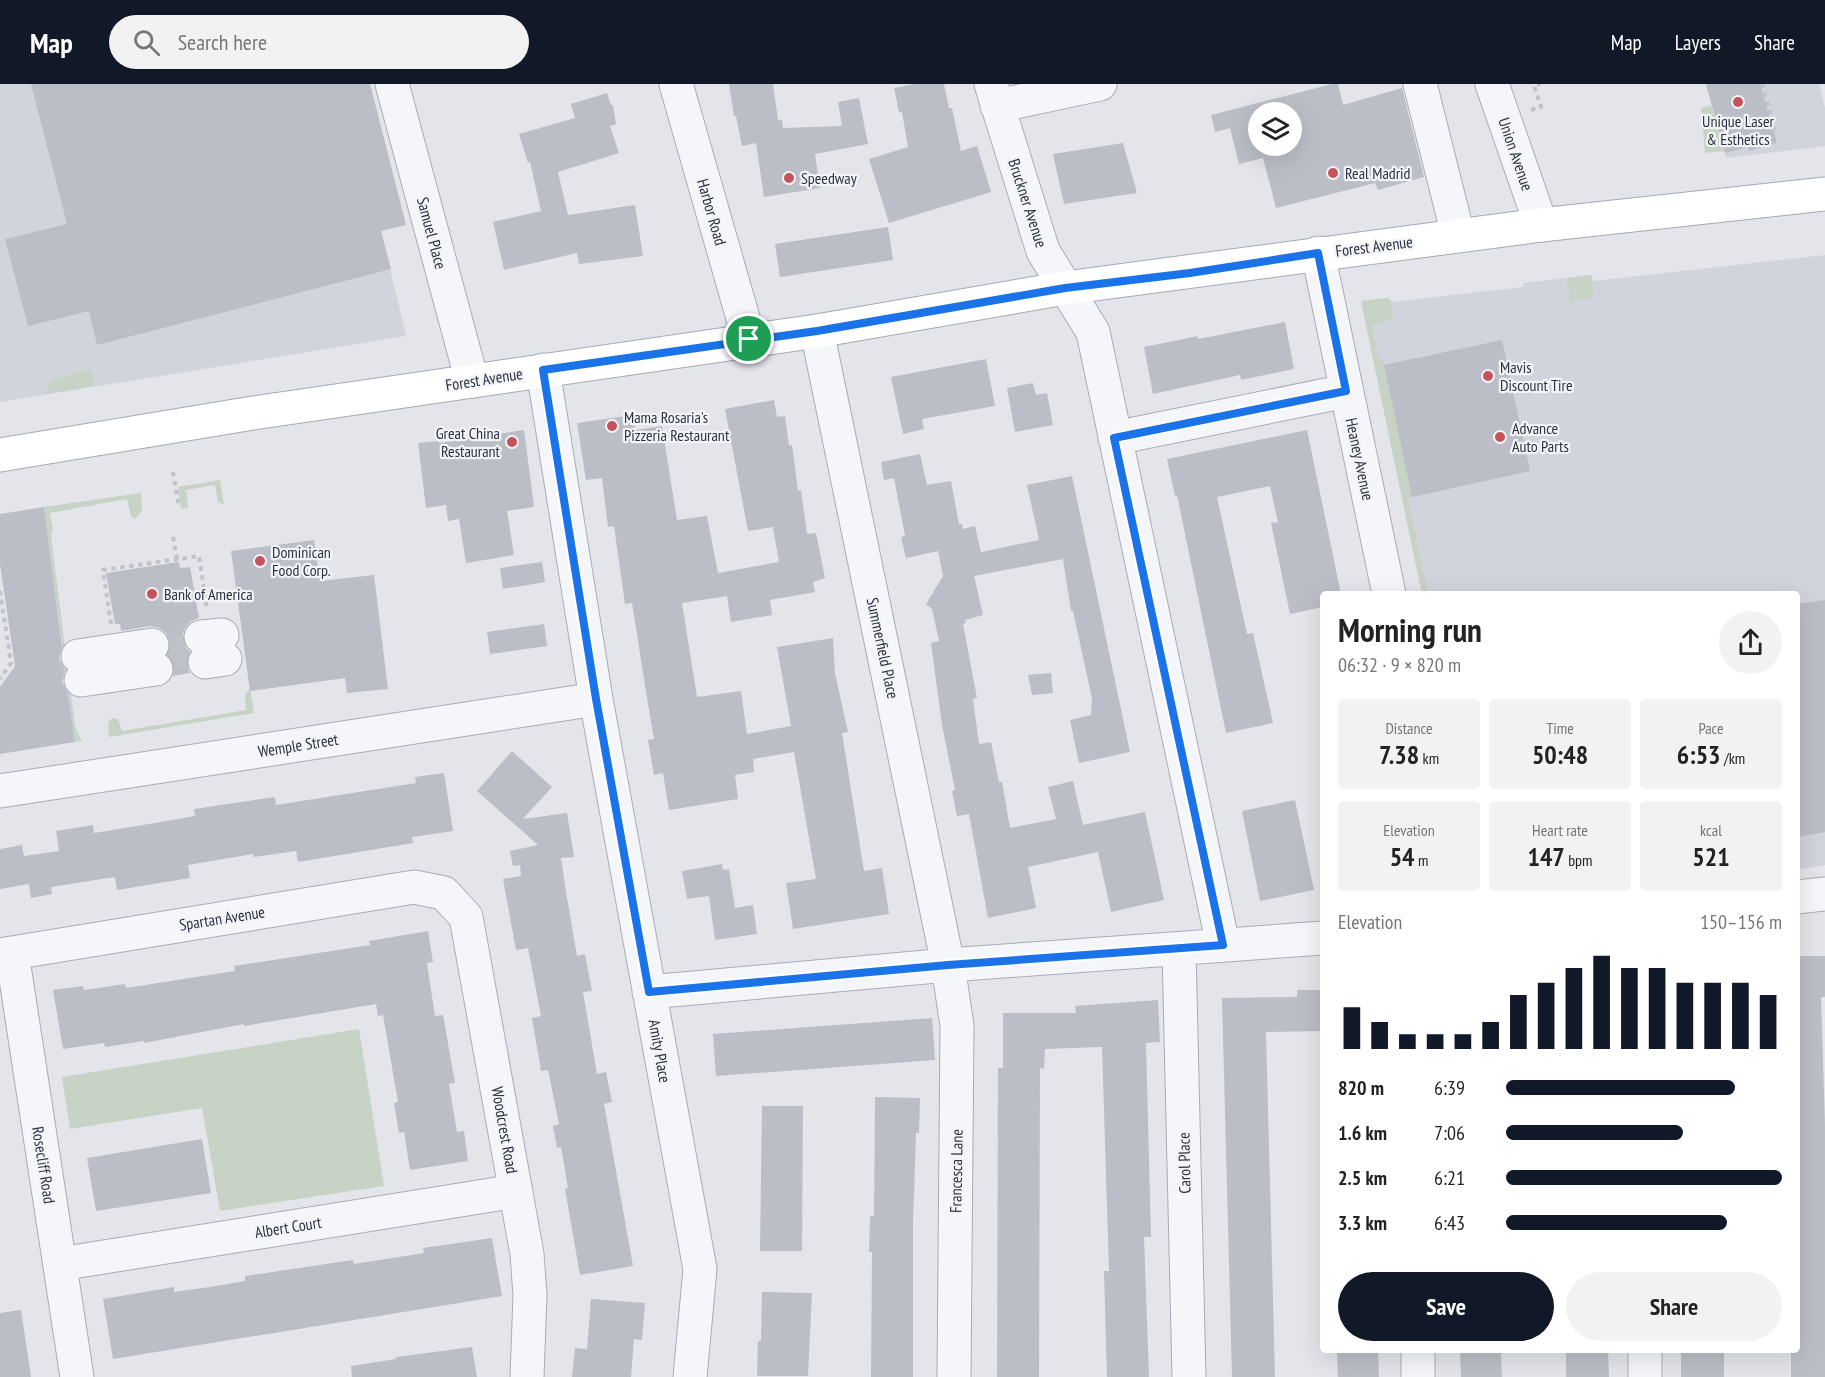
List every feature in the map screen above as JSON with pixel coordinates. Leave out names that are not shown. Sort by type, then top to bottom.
[{"type":"main road","name":"Forest Avenue","points":[[0,455],[252,413],[749,339],[817,331],[1065,288],[1190,273],[1318,253],[1458,235],[1825,194]]},
{"type":"street","name":"Samuel Place","points":[[392,84],[472,381]]},
{"type":"street","name":"Harbor Road","points":[[676,84],[749,339]]},
{"type":"street","points":[[994,95],[1100,84]]},
{"type":"street","points":[[1420,84],[1458,235]]},
{"type":"street","name":"Union Avenue","points":[[1492,84],[1541,225]]},
{"type":"street","name":"Bruckner Avenue","points":[[994,95],[1038,239],[1093,332],[1223,945]]},
{"type":"street","name":"Heaney Avenue","points":[[1318,253],[1388,591]]},
{"type":"street","name":"Summerfield Place","points":[[817,331],[948,965]]},
{"type":"street","name":"Amity Place","points":[[543,370],[596,699],[700,1269],[690,1377]]},
{"type":"street","points":[[1114,438],[1346,391]]},
{"type":"street","points":[[80,668],[154,657]]},
{"type":"street","name":"Wemple Street","points":[[0,790],[596,699]]},
{"type":"street","name":"Spartan Avenue","points":[[6,954],[414,887],[444,893]]},
{"type":"street","name":"Woodcrest Road","points":[[444,893],[466,917],[527,1254],[530,1295],[527,1377]]},
{"type":"street","points":[[1800,897],[1825,894]]},
{"type":"street","points":[[649,992],[948,965],[1320,938]]},
{"type":"street","name":"Carol Place","points":[[1179,949],[1190,1377]]},
{"type":"street","name":"Rosecliff Road","points":[[6,954],[60,1264],[77,1377]]},
{"type":"street","name":"Francesca Lane","points":[[948,965],[957,1026],[954,1377]]},
{"type":"street","name":"Albert Court","points":[[60,1264],[516,1191]]},
{"type":"street","points":[[1418,1353],[1418,1377]]},
{"type":"street","points":[[1645,1353],[1646,1377]]},
{"type":"path","points":[[1531,110],[1541,107],[1534,86],[1540,84]]},
{"type":"path","points":[[1762,84],[1775,130]]},
{"type":"path","points":[[173,472],[178,507]]},
{"type":"path","points":[[173,537],[177,559]]},
{"type":"path","points":[[112,631],[103,570],[199,556],[213,643]]},
{"type":"path","points":[[0,591],[11,663],[0,679]]},
{"type":"shaded area","points":[[0,84],[370,84],[406,225],[381,231],[406,336],[0,402]]},
{"type":"shaded area","points":[[1706,84],[1819,84],[1825,108],[1825,146],[1726,158]]},
{"type":"shaded area","points":[[1825,255],[1825,865],[1800,869],[1800,591],[1421,591],[1361,301],[1387,298],[1392,302],[1523,287],[1523,283],[1592,275],[1593,281]]},
{"type":"green space","points":[[1711,105],[1724,151],[1705,153],[1701,108]]},
{"type":"green space","points":[[1592,275],[1593,298],[1570,302],[1567,278]]},
{"type":"green space","points":[[1387,298],[1391,300],[1393,319],[1374,324],[1372,327],[1378,356],[1384,365],[1412,497],[1408,498],[1427,591],[1421,591],[1361,301]]},
{"type":"green space","points":[[88,369],[92,372],[94,386],[44,394],[52,380]]},
{"type":"green space","points":[[220,480],[224,505],[218,502],[215,485],[186,490],[188,508],[181,509],[178,487]]},
{"type":"green space","points":[[141,493],[142,511],[135,519],[131,516],[127,499],[50,513],[75,727],[82,741],[75,742],[44,507]]},
{"type":"green space","points":[[250,688],[254,713],[109,737],[108,723],[112,718],[118,719],[122,731],[246,710],[245,695]]},
{"type":"green space","points":[[359,1029],[384,1186],[220,1211],[202,1108],[70,1129],[62,1077]]},
{"type":"building","points":[[31,84],[370,84],[406,225],[381,231],[391,269],[97,345],[89,311],[28,326],[5,239],[67,224]]},
{"type":"building","points":[[729,84],[773,84],[778,120],[782,120],[783,128],[842,126],[838,102],[859,98],[868,144],[815,154],[820,188],[764,197],[756,143],[742,146]]},
{"type":"building","points":[[915,84],[944,84],[949,108],[952,108],[961,151],[977,146],[991,192],[889,223],[869,159],[908,147],[902,112],[899,112],[894,88]]},
{"type":"building","points":[[1338,84],[1343,105],[1402,88],[1424,177],[1378,190],[1375,183],[1276,208],[1263,158],[1239,164],[1230,128],[1215,132],[1211,115],[1248,106],[1248,156],[1302,156],[1302,102],[1262,102]]},
{"type":"building","points":[[1706,84],[1760,84],[1777,143],[1749,151],[1748,147],[1725,153]]},
{"type":"building","points":[[607,93],[613,105],[616,124],[610,126],[619,153],[558,172],[568,215],[635,205],[643,256],[579,264],[577,253],[504,270],[493,222],[541,211],[530,162],[528,163],[519,134],[575,118],[571,104]]},
{"type":"building","points":[[1123,143],[1137,193],[1064,204],[1053,154]]},
{"type":"building","points":[[888,227],[893,260],[780,277],[775,244]]},
{"type":"building","points":[[1285,322],[1294,369],[1241,380],[1240,375],[1153,394],[1144,347]]},
{"type":"building","points":[[1502,340],[1530,471],[1412,497],[1384,365]]},
{"type":"building","points":[[986,359],[995,406],[922,419],[924,429],[903,434],[891,377]]},
{"type":"building","points":[[1033,383],[1036,395],[1047,393],[1053,425],[1015,432],[1007,388]]},
{"type":"building","points":[[774,400],[777,417],[785,416],[789,446],[792,445],[798,491],[801,490],[807,534],[816,533],[825,578],[813,582],[815,592],[770,600],[772,615],[731,622],[727,596],[682,603],[697,697],[741,691],[747,734],[791,726],[777,647],[833,638],[835,673],[848,732],[842,733],[864,871],[882,868],[889,914],[793,929],[786,883],[816,879],[794,752],[753,759],[754,772],[735,775],[738,799],[669,810],[663,773],[654,775],[648,740],[654,739],[632,603],[625,604],[614,526],[608,527],[602,478],[586,480],[577,423],[633,415],[635,430],[662,426],[677,520],[707,516],[718,573],[779,562],[773,527],[748,531],[725,409]]},
{"type":"building","points":[[524,430],[534,507],[507,511],[514,555],[466,563],[459,519],[448,521],[446,505],[426,508],[418,443],[438,441],[439,443]]},
{"type":"building","points":[[1307,430],[1340,591],[1320,591],[1320,608],[1290,614],[1271,523],[1278,522],[1270,486],[1217,497],[1247,634],[1253,633],[1273,723],[1226,733],[1177,495],[1175,496],[1167,459]]},
{"type":"building","points":[[920,454],[927,485],[951,481],[959,524],[962,524],[963,529],[975,526],[981,552],[1039,540],[1027,485],[1072,476],[1130,752],[1079,763],[1070,720],[1091,715],[1092,699],[1073,611],[1071,611],[1063,559],[974,576],[983,615],[965,620],[966,623],[963,624],[977,698],[973,699],[979,744],[991,742],[999,782],[1002,782],[1010,828],[1056,819],[1048,787],[1073,781],[1083,825],[1145,812],[1164,900],[1111,912],[1098,852],[1028,867],[1036,908],[988,918],[969,814],[957,816],[952,791],[955,790],[942,725],[931,643],[939,641],[932,609],[926,604],[943,576],[938,551],[906,558],[901,537],[905,536],[894,478],[884,480],[881,462]]},
{"type":"building","points":[[44,507],[62,647],[59,658],[65,670],[62,682],[68,693],[75,742],[0,754],[0,687],[15,666],[0,564],[0,514]]},
{"type":"building","points":[[314,540],[320,581],[374,575],[388,689],[347,693],[345,678],[250,691],[231,551]]},
{"type":"building","name":"Bank of America","points":[[179,562],[180,568],[190,567],[199,618],[191,621],[184,629],[182,638],[185,647],[190,652],[186,664],[190,673],[173,676],[174,666],[167,655],[171,643],[166,633],[150,626],[121,631],[120,624],[115,624],[106,573]]},
{"type":"building","points":[[542,562],[545,582],[503,589],[500,568]]},
{"type":"building","points":[[1825,600],[1825,832],[1800,836],[1800,604]]},
{"type":"building","points":[[544,624],[547,646],[490,654],[487,632]]},
{"type":"building","points":[[1051,673],[1053,693],[1032,695],[1028,675]]},
{"type":"building","points":[[512,751],[552,787],[523,819],[567,813],[574,857],[561,858],[577,956],[585,954],[592,991],[583,992],[597,1074],[606,1072],[612,1102],[604,1104],[633,1266],[580,1275],[565,1189],[568,1188],[561,1147],[557,1148],[553,1126],[559,1124],[548,1070],[541,1071],[532,1018],[541,1016],[528,948],[516,950],[503,879],[521,876],[520,865],[513,866],[510,851],[538,845],[477,791]]},
{"type":"building","points":[[444,773],[453,831],[412,837],[413,843],[298,862],[296,851],[254,857],[253,854],[188,865],[190,878],[117,890],[115,877],[51,887],[52,894],[31,898],[29,884],[0,889],[0,849],[22,845],[24,856],[59,851],[56,831],[93,825],[94,833],[195,816],[194,809],[275,797],[276,805],[416,783],[415,777]]},
{"type":"building","points":[[1295,800],[1314,890],[1260,901],[1242,811]]},
{"type":"building","points":[[722,864],[723,870],[729,869],[735,908],[753,905],[757,934],[715,940],[709,896],[687,899],[682,871]]},
{"type":"building","points":[[428,931],[433,962],[427,963],[435,1016],[443,1015],[455,1083],[449,1084],[457,1132],[464,1131],[468,1161],[410,1170],[404,1132],[399,1133],[394,1103],[398,1102],[383,1015],[378,1016],[376,1004],[244,1026],[244,1024],[144,1043],[144,1041],[105,1047],[104,1043],[63,1049],[53,990],[83,986],[84,990],[125,984],[126,988],[235,971],[234,966],[370,945],[369,941]]},
{"type":"building","points":[[1800,956],[1825,956],[1825,997],[1821,997],[1825,1125],[1825,1377],[1791,1377],[1791,1353],[1800,1353]]},
{"type":"building","points":[[1297,990],[1320,990],[1320,1031],[1266,1032],[1275,1377],[1232,1377],[1222,998],[1297,997]]},
{"type":"building","points":[[1158,1000],[1160,1042],[1146,1043],[1151,1237],[1144,1237],[1149,1377],[1107,1377],[1104,1271],[1109,1271],[1102,1047],[1045,1049],[1044,1069],[1040,1068],[1039,1377],[997,1377],[998,1068],[1003,1068],[1003,1013],[1076,1013],[1075,1006]]},
{"type":"building","points":[[932,1018],[935,1060],[716,1076],[713,1034]]},
{"type":"building","points":[[875,1097],[920,1098],[919,1133],[916,1133],[913,1224],[913,1377],[871,1377],[872,1252],[869,1252],[870,1216],[874,1216]]},
{"type":"building","points":[[762,1106],[803,1106],[802,1251],[760,1251]]},
{"type":"building","points":[[202,1139],[211,1193],[96,1211],[87,1158]]},
{"type":"building","points":[[492,1238],[502,1296],[113,1359],[103,1299],[174,1287],[174,1292],[210,1287],[245,1281],[245,1276],[353,1260],[354,1264],[424,1253],[423,1248]]},
{"type":"building","points":[[762,1292],[812,1293],[808,1376],[757,1376],[758,1341],[761,1341]]},
{"type":"building","points":[[591,1299],[645,1303],[642,1340],[634,1339],[631,1377],[572,1377],[575,1348],[587,1349]]},
{"type":"building","points":[[21,1310],[31,1377],[0,1377],[0,1313]]},
{"type":"building","points":[[472,1347],[477,1377],[352,1377],[351,1366],[396,1359],[396,1357]]},
{"type":"building","points":[[1337,1353],[1378,1353],[1379,1377],[1338,1377]]},
{"type":"building","points":[[1460,1353],[1501,1353],[1502,1377],[1461,1377]]},
{"type":"building","points":[[1566,1353],[1608,1353],[1609,1377],[1566,1377]]},
{"type":"building","points":[[1681,1353],[1724,1353],[1724,1377],[1681,1377]]},
{"type":"tunnel","points":[[154,657],[204,649]]},
{"type":"place","name":"Unique Laser & Esthetics","points":[[1738,102]]},
{"type":"place","name":"Real Madrid","points":[[1333,173]]},
{"type":"place","name":"Speedway","points":[[789,178]]},
{"type":"place","name":"Mavis Discount Tire","points":[[1488,376]]},
{"type":"place","name":"Mama Rosaria's Pizzeria Restaurant","points":[[612,426]]},
{"type":"place","name":"Advance Auto Parts","points":[[1500,437]]},
{"type":"place","name":"Great China Restaurant","points":[[512,442]]},
{"type":"place","name":"Dominican Food Corp.","points":[[260,561]]},
{"type":"place","name":"Bank of America","points":[[152,594]]},
{"type":"route","points":[[1318,253],[1346,391],[1114,438],[1223,945],[948,965],[649,992],[596,699],[543,370],[749,339],[817,331],[1065,288],[1190,273],[1318,253]]}]
